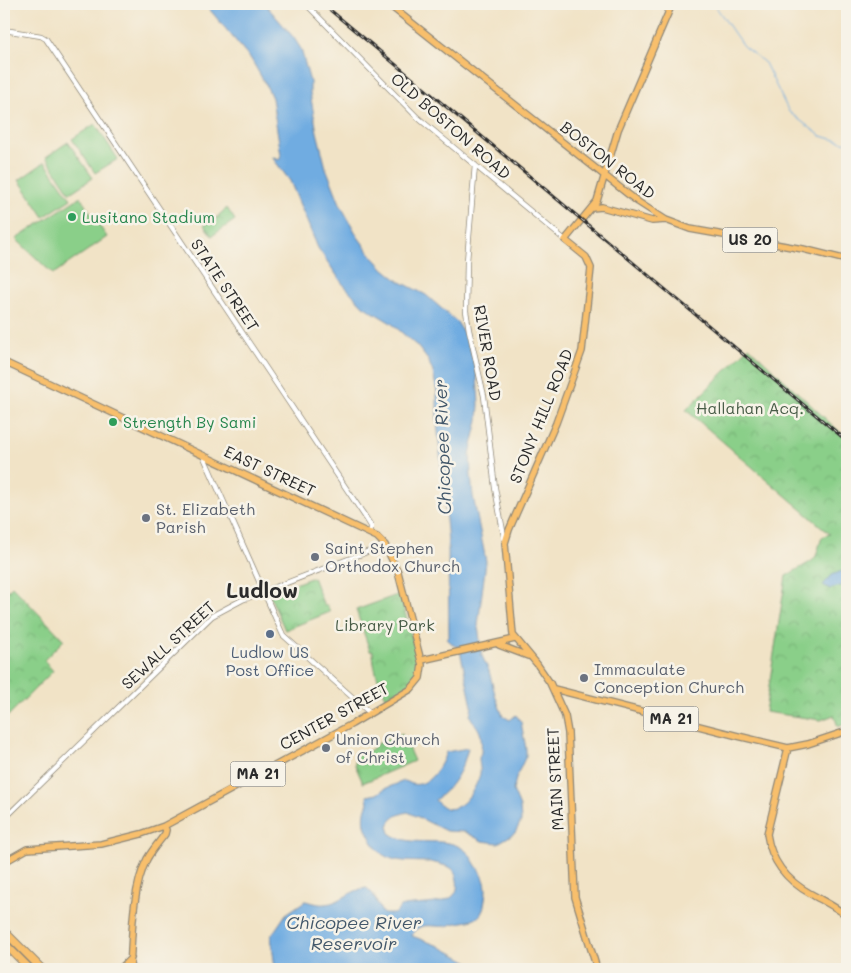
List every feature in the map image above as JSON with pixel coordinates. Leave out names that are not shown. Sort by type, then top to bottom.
[{"type":"highway","points":[[4,931],[42,969]]},
{"type":"highway","points":[[4,943],[30,969]]},
{"type":"main road","name":"BOSTON ROAD","points":[[388,4],[638,202],[666,220],[685,228],[707,233],[792,246],[847,260]]},
{"type":"main road","points":[[565,240],[592,208],[600,193],[618,130],[672,4]]},
{"type":"main road","points":[[592,208],[602,207],[652,221],[666,220]]},
{"type":"main road","name":"STONY HILL ROAD","points":[[515,639],[512,631],[505,543],[556,422],[584,345],[591,268],[586,257],[565,240]]},
{"type":"main road","name":"EAST STREET","points":[[4,362],[371,532],[385,545],[398,572],[422,660]]},
{"type":"main road","points":[[416,637],[425,653],[434,658]]},
{"type":"main road","points":[[420,678],[422,660],[515,639]]},
{"type":"main road","name":"MAIN STREET","points":[[515,639],[534,660],[554,690],[565,716],[568,731],[575,897],[597,969]]},
{"type":"main road","points":[[495,645],[506,646],[534,660]]},
{"type":"main road","name":"CENTER STREET","points":[[4,862],[27,849],[101,844],[164,826],[411,689],[420,678],[427,664],[434,658]]},
{"type":"main road","name":"MA 21","points":[[554,690],[788,748],[847,732]]},
{"type":"main road","points":[[788,748],[767,834],[769,848],[776,864],[792,882],[847,916]]},
{"type":"main road","points":[[130,969],[135,908],[140,876],[148,858],[165,834],[164,826]]},
{"type":"main road","points":[[120,969],[131,958]]},
{"type":"street","name":"OLD BOSTON ROAD","points":[[306,4],[410,110],[565,240]]},
{"type":"street","name":"STATE STREET","points":[[4,30],[41,36],[46,40],[366,518],[371,532]]},
{"type":"street","name":"RIVER ROAD","points":[[475,165],[467,261],[466,311],[486,406],[494,480],[505,543]]},
{"type":"street","points":[[202,454],[287,640],[370,713]]},
{"type":"street","name":"SEWALL STREET","points":[[4,819],[212,616],[263,591],[385,545]]},
{"type":"green space","points":[[95,124],[118,159],[95,173],[72,139]]},
{"type":"green space","points":[[68,142],[93,178],[70,193],[46,157]]},
{"type":"green space","points":[[45,162],[71,199],[44,217],[19,180]]},
{"type":"green space","name":"Lusitano Stadium","points":[[80,197],[107,237],[53,274],[16,239]]},
{"type":"green space","points":[[227,208],[235,220],[212,236],[204,225],[219,216]]},
{"type":"green space","name":"Hallahan Acq.","points":[[749,347],[847,439],[847,723],[838,727],[834,715],[821,720],[765,712],[786,576],[812,561],[816,556],[822,537],[830,534],[686,410]]},
{"type":"green space","points":[[313,577],[324,606],[327,605],[330,612],[285,630],[269,594]]},
{"type":"green space","points":[[12,586],[64,640],[44,660],[53,671],[4,720],[4,594]]},
{"type":"green space","name":"Library Park","points":[[400,594],[419,670],[412,684],[387,699],[377,676],[373,651],[370,651],[356,610]]},
{"type":"green space","points":[[402,734],[414,761],[363,783],[355,765],[355,757],[371,750],[377,744]]},
{"type":"water","points":[[205,4],[265,4],[294,38],[301,49],[310,82],[310,93],[317,132],[326,168],[341,206],[358,237],[384,269],[399,281],[426,295],[457,322],[465,335],[471,351],[477,376],[479,404],[478,420],[470,454],[471,476],[473,496],[486,561],[478,625],[482,656],[489,671],[503,716],[510,720],[516,715],[521,722],[526,756],[517,775],[513,790],[520,807],[521,821],[515,833],[498,843],[482,841],[465,832],[446,831],[408,812],[396,816],[388,826],[390,833],[399,838],[409,841],[451,844],[461,847],[471,856],[486,884],[485,899],[479,917],[447,926],[422,926],[412,936],[439,946],[473,964],[478,969],[275,969],[271,936],[286,914],[305,901],[320,904],[331,903],[367,888],[373,894],[382,913],[394,914],[400,907],[435,903],[453,896],[457,890],[457,883],[453,869],[433,862],[392,859],[378,850],[370,838],[365,823],[368,803],[367,796],[377,794],[404,781],[412,784],[424,783],[438,769],[446,752],[468,748],[463,764],[452,784],[435,800],[442,807],[450,809],[457,807],[463,803],[474,789],[480,774],[481,736],[470,716],[472,706],[459,646],[456,647],[447,639],[449,637],[448,542],[437,421],[437,393],[433,372],[428,360],[417,346],[391,323],[363,306],[342,283],[318,248],[290,181],[272,157],[279,160],[281,155],[272,98],[266,85],[251,59]]},
{"type":"water","points":[[847,569],[847,584],[830,589],[823,585],[832,575]]},
{"type":"waterway","points":[[714,4],[743,46],[765,63],[789,112],[821,136],[847,143]]},
{"type":"railway","points":[[323,4],[847,441]]},
{"type":"place","name":"Lusitano Stadium","points":[[72,217]]},
{"type":"place","name":"Strength By Sami","points":[[113,422]]},
{"type":"place","name":"St. Elizabeth Parish","points":[[146,518]]},
{"type":"place","name":"Saint Stephen Orthodox Church","points":[[315,557]]},
{"type":"place","name":"Ludlow US Post Office","points":[[270,634]]},
{"type":"place","name":"Immaculate Conception Church","points":[[584,678]]},
{"type":"place","name":"Union Church of Christ","points":[[326,748]]},
{"type":"district","name":"Ludlow","points":[[262,591]]},
{"type":"water label","name":"Chicopee River","points":[[443,447]]},
{"type":"water label","name":"Chicopee River Reservoir","points":[[354,933]]}]
